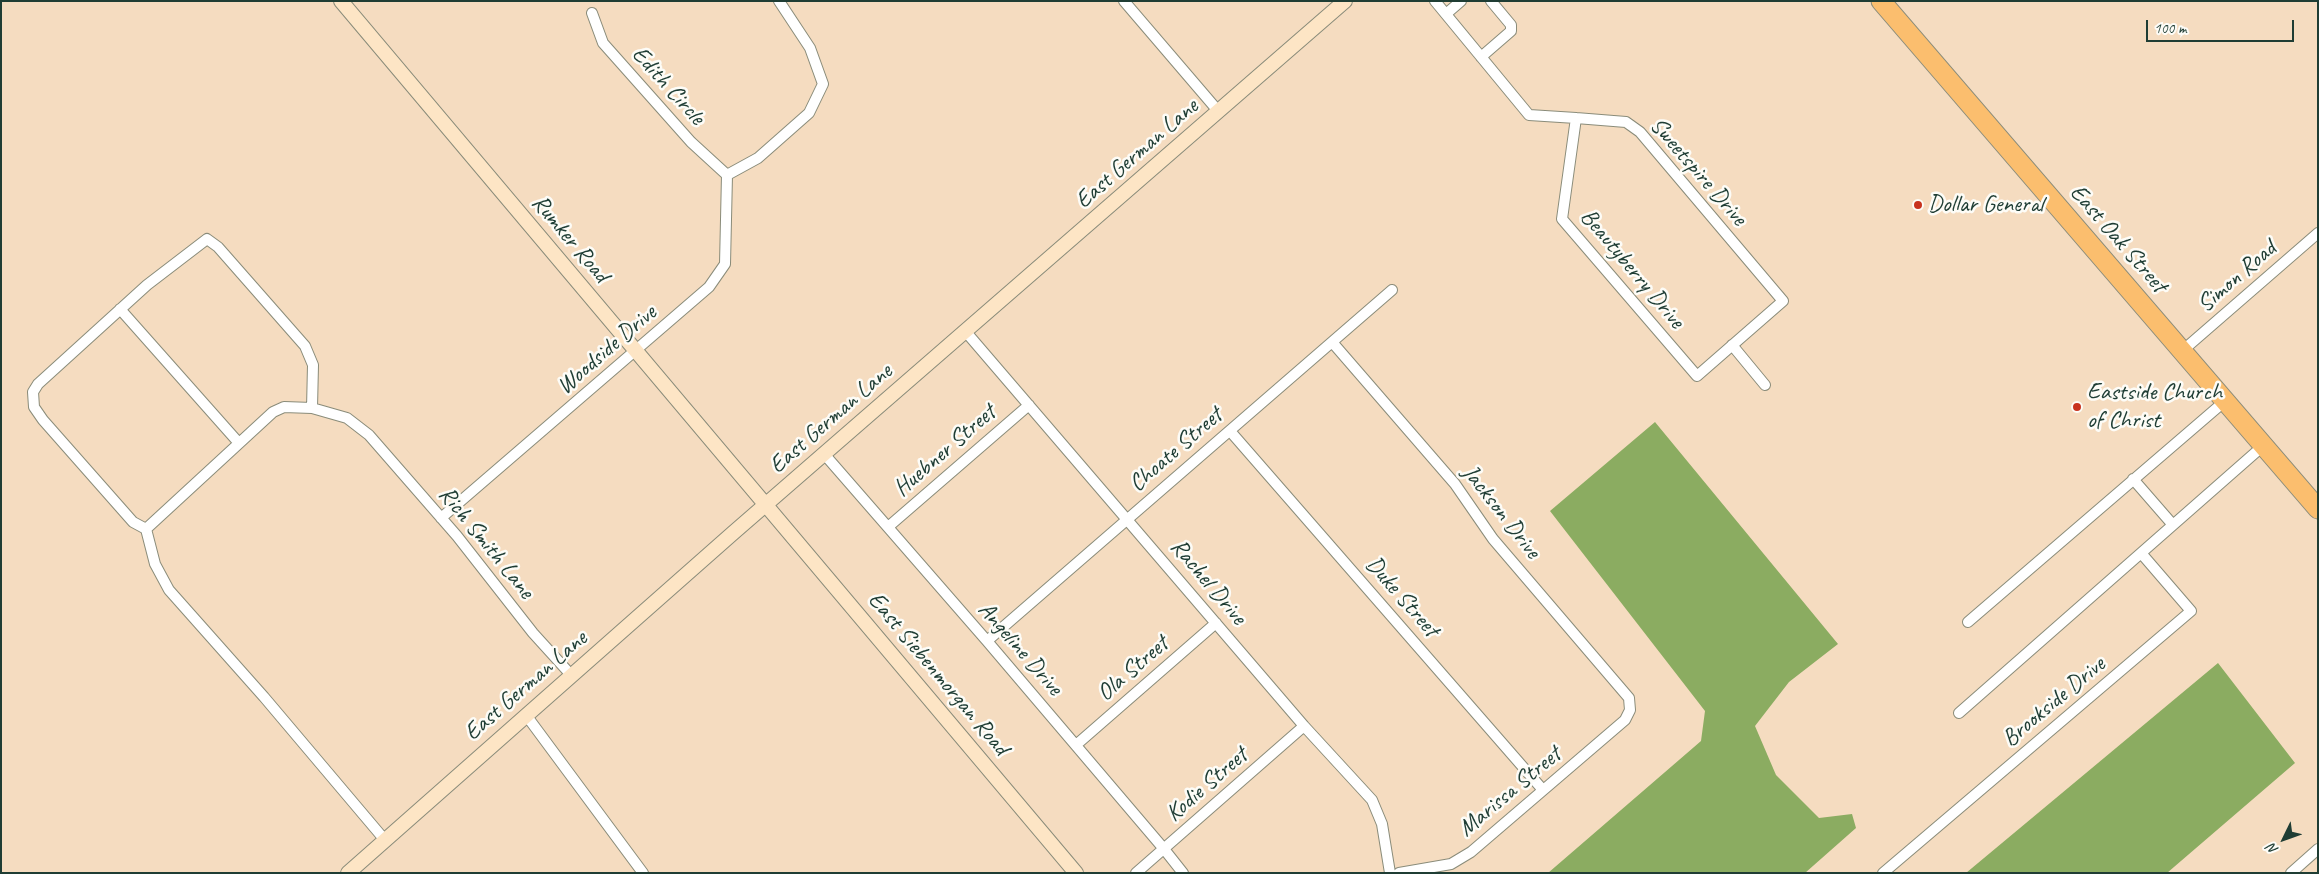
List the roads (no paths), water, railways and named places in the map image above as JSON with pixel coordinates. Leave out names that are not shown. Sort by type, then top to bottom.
[{"type":"highway","name":"East Oak Street","points":[[1881,1],[2318,509]]},
{"type":"street","name":"Rumker Road","points":[[342,1],[766,504]]},
{"type":"street","points":[[727,175],[758,158],[808,114],[823,84],[810,48],[779,1]]},
{"type":"street","points":[[1124,1],[1219,112]]},
{"type":"street","name":"East German Lane","points":[[348,873],[384,839],[766,504],[1345,1]]},
{"type":"street","points":[[1435,1],[1482,57],[1511,31],[1511,25],[1491,1]]},
{"type":"street","points":[[1446,14],[1461,1]]},
{"type":"street","name":"Edith Circle","points":[[592,13],[602,43],[691,142],[727,175]]},
{"type":"street","name":"Sweetspire Drive","points":[[1482,57],[1529,115],[1626,122],[1640,132],[1783,301],[1732,345]]},
{"type":"street","name":"Beautyberry Drive","points":[[1576,118],[1562,219],[1696,376],[1732,345]]},
{"type":"street","name":"Woodside Drive","points":[[441,518],[636,352],[709,287],[725,264],[727,175]]},
{"type":"street","name":"Simon Road","points":[[2182,352],[2318,233]]},
{"type":"street","points":[[312,408],[313,365],[305,346],[218,247],[207,238],[147,285],[38,384],[34,392],[34,407],[133,522],[146,529],[155,564],[169,590],[264,697],[384,839]]},
{"type":"street","name":"Choate Street","points":[[987,642],[1392,290]]},
{"type":"street","points":[[120,310],[238,442]]},
{"type":"street","name":"Rachel Drive","points":[[966,332],[1304,726],[1372,800],[1382,824],[1390,873]]},
{"type":"street","name":"Jackson Drive","points":[[1332,342],[1455,484],[1493,539],[1624,690],[1629,698],[1630,710]]},
{"type":"street","points":[[1732,345],[1765,385]]},
{"type":"street","points":[[1968,622],[2224,400]]},
{"type":"street","name":"Huebner Street","points":[[888,527],[1029,405]]},
{"type":"street","name":"Rich Smith Lane","points":[[146,529],[238,442],[273,412],[284,407],[312,408],[347,418],[369,435],[441,518],[533,632],[572,676]]},
{"type":"street","name":"Duke Street","points":[[1230,431],[1543,790]]},
{"type":"street","points":[[1959,713],[2264,446]]},
{"type":"street","name":"Angeline Drive","points":[[824,454],[1076,745],[1182,873]]},
{"type":"street","points":[[2133,480],[2173,525]]},
{"type":"street","name":"East Siebenmorgan Road","points":[[766,504],[1076,873]]},
{"type":"street","name":"Brookside Drive","points":[[1883,873],[2191,612],[2141,553]]},
{"type":"street","name":"Ola Street","points":[[1076,745],[1216,623]]},
{"type":"street","name":"Marissa Street","points":[[1399,873],[1451,864],[1471,852],[1625,720],[1630,710]]},
{"type":"street","points":[[526,715],[643,873]]},
{"type":"street","name":"Kodie Street","points":[[1136,873],[1304,726]]},
{"type":"street","points":[[2291,873],[2318,849]]},
{"type":"place","name":"Dollar General","points":[[1918,205]]},
{"type":"place","name":"Eastside Church of Christ","points":[[2077,407]]}]
